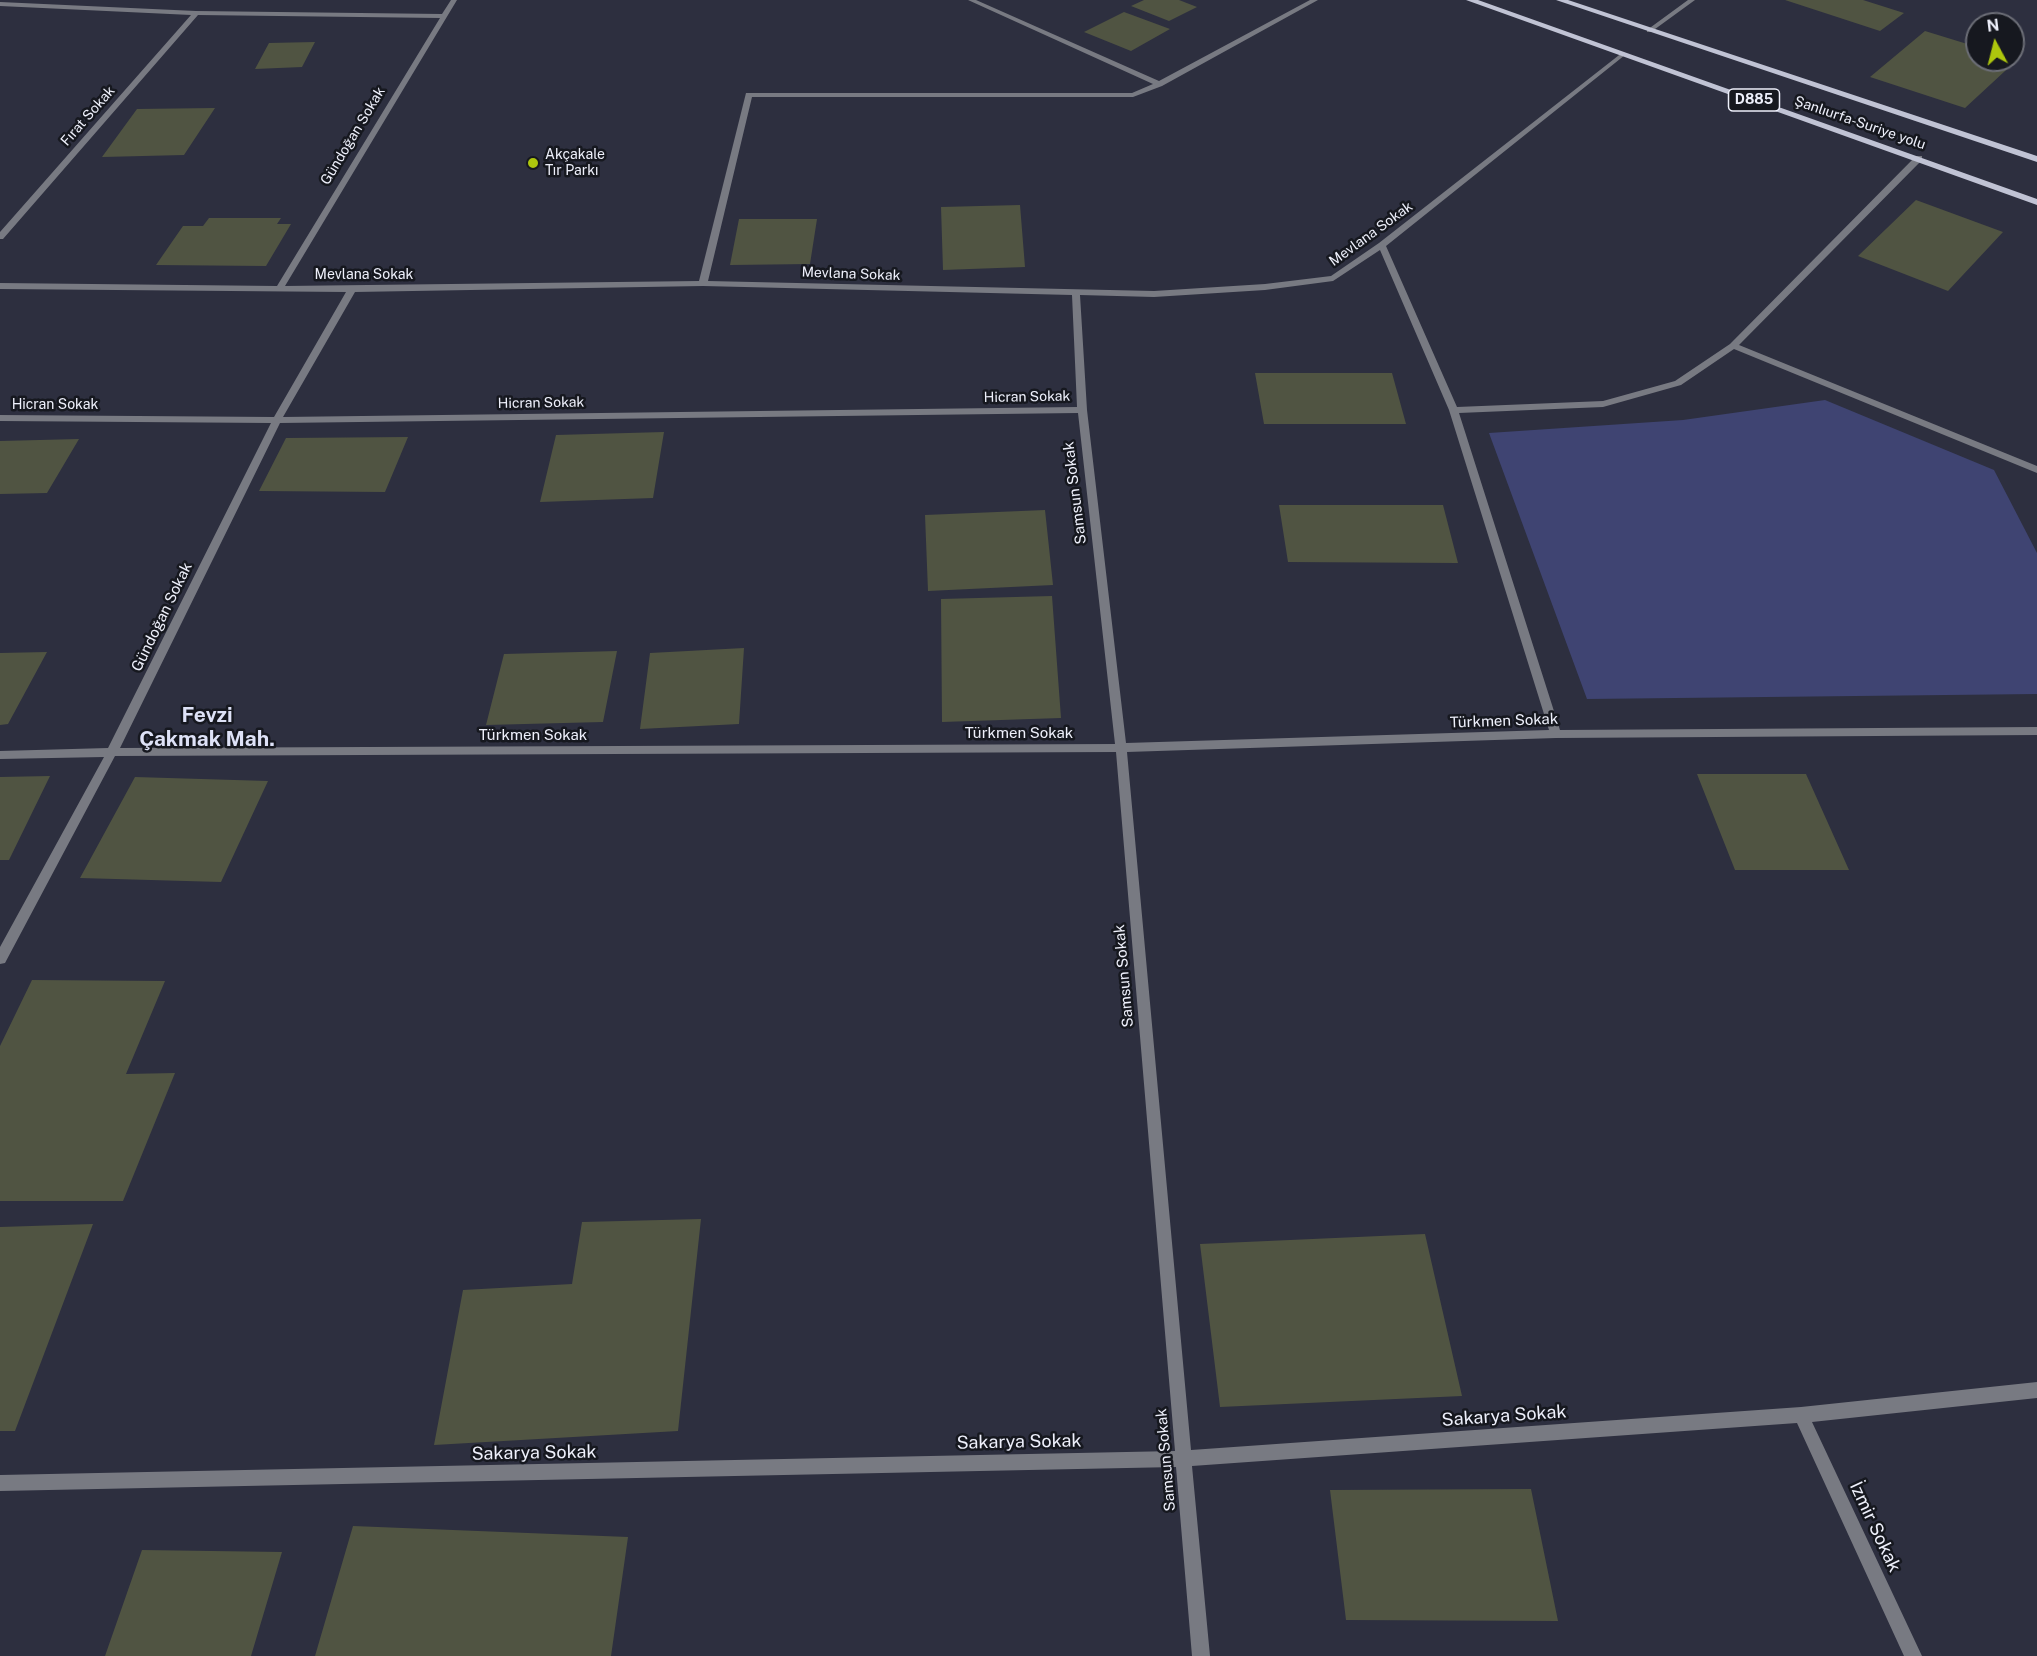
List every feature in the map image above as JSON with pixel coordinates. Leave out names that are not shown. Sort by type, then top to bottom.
[{"type":"main road","name":"Şanlıurfa-Suriye yolu","points":[[1470,0],[1919,158],[2037,202]]},
{"type":"main road","name":"Şanlıurfa-Suriye yolu","points":[[1560,0],[2037,159]]},
{"type":"street","name":"Gündoğan Sokak","points":[[279,289],[454,0]]},
{"type":"street","points":[[971,0],[1159,84]]},
{"type":"street","points":[[703,283],[749,95],[1133,95],[1159,84],[1315,0]]},
{"type":"street","points":[[1649,31],[1692,0]]},
{"type":"street","points":[[0,4],[196,13],[443,16]]},
{"type":"street","name":"Fırat Sokak","points":[[0,237],[196,13]]},
{"type":"street","name":"Mevlana Sokak","points":[[0,286],[352,289],[703,283],[1076,293],[1199,291],[1265,287],[1333,278],[1382,245],[1623,54]]},
{"type":"street","points":[[1454,410],[1603,404],[1678,383],[1732,346],[1919,158]]},
{"type":"street","points":[[1382,245],[1454,410],[1556,734]]},
{"type":"street","name":"Gündoğan Sokak","points":[[0,959],[112,752],[276,420],[352,289]]},
{"type":"street","name":"Samsun Sokak","points":[[1076,293],[1082,410],[1121,748],[1201,1656]]},
{"type":"street","points":[[1732,346],[2037,470]]},
{"type":"street","name":"Hicran Sokak","points":[[0,418],[276,420],[1082,410]]},
{"type":"street","name":"Türkmen Sokak","points":[[0,755],[112,752],[1121,748],[1556,734],[2037,731]]},
{"type":"street","name":"Sakarya Sokak","points":[[0,1483],[1182,1459],[1801,1415],[2037,1390]]},
{"type":"street","name":"İzmir Sokak","points":[[1801,1415],[1913,1656]]},
{"type":"shaded area","points":[[1825,400],[1994,470],[2037,553],[2037,694],[1587,699],[1489,433],[1683,420]]},
{"type":"building","points":[[1144,0],[1179,0],[1197,7],[1169,21],[1131,6]]},
{"type":"building","points":[[1785,0],[1863,0],[1904,13],[1880,31]]},
{"type":"building","points":[[1124,12],[1170,29],[1131,51],[1084,32]]},
{"type":"building","points":[[1925,31],[1965,43],[1965,72],[2004,72],[1965,108],[1870,77]]},
{"type":"building","points":[[315,42],[302,67],[255,69],[269,43]]},
{"type":"building","points":[[215,108],[184,155],[102,157],[137,109]]},
{"type":"building","points":[[1916,200],[2003,232],[1948,291],[1858,256]]},
{"type":"building","points":[[1020,205],[1025,267],[943,270],[941,207]]},
{"type":"building","points":[[209,218],[281,218],[277,224],[291,224],[266,266],[156,265],[183,226],[203,226]]},
{"type":"building","points":[[739,219],[817,219],[810,264],[730,265]]},
{"type":"building","points":[[1255,373],[1392,373],[1406,424],[1264,424]]},
{"type":"building","points":[[664,432],[653,498],[540,502],[556,435]]},
{"type":"building","points":[[408,437],[385,492],[259,491],[286,438]]},
{"type":"building","points":[[79,439],[47,493],[0,494],[0,441]]},
{"type":"building","points":[[1279,505],[1443,505],[1458,563],[1288,562]]},
{"type":"building","points":[[1045,510],[1053,585],[928,591],[925,515]]},
{"type":"building","points":[[1052,596],[1061,718],[942,722],[941,599]]},
{"type":"building","points":[[744,648],[739,724],[640,729],[650,653]]},
{"type":"building","points":[[617,651],[603,722],[486,725],[504,654]]},
{"type":"building","points":[[47,652],[8,724],[0,725],[0,653]]},
{"type":"building","points":[[1697,774],[1806,774],[1849,870],[1735,870]]},
{"type":"building","points":[[50,776],[9,860],[0,860],[0,777]]},
{"type":"building","points":[[135,777],[268,781],[221,882],[80,878]]},
{"type":"building","points":[[32,980],[165,981],[126,1074],[175,1073],[123,1201],[0,1201],[0,1046]]},
{"type":"building","points":[[701,1219],[678,1431],[434,1445],[463,1290],[572,1284],[582,1222]]},
{"type":"building","points":[[93,1224],[15,1431],[0,1431],[0,1227]]},
{"type":"building","points":[[1425,1234],[1462,1396],[1220,1407],[1200,1244]]},
{"type":"building","points":[[1531,1489],[1558,1621],[1346,1620],[1330,1490]]},
{"type":"building","points":[[353,1526],[628,1537],[611,1656],[315,1656]]},
{"type":"building","points":[[142,1550],[282,1552],[251,1656],[105,1656]]},
{"type":"place","name":"Akçakale Tır Parkı","points":[[533,163]]},
{"type":"district","name":"Fevzi Çakmak Mah.","points":[[207,728]]}]
